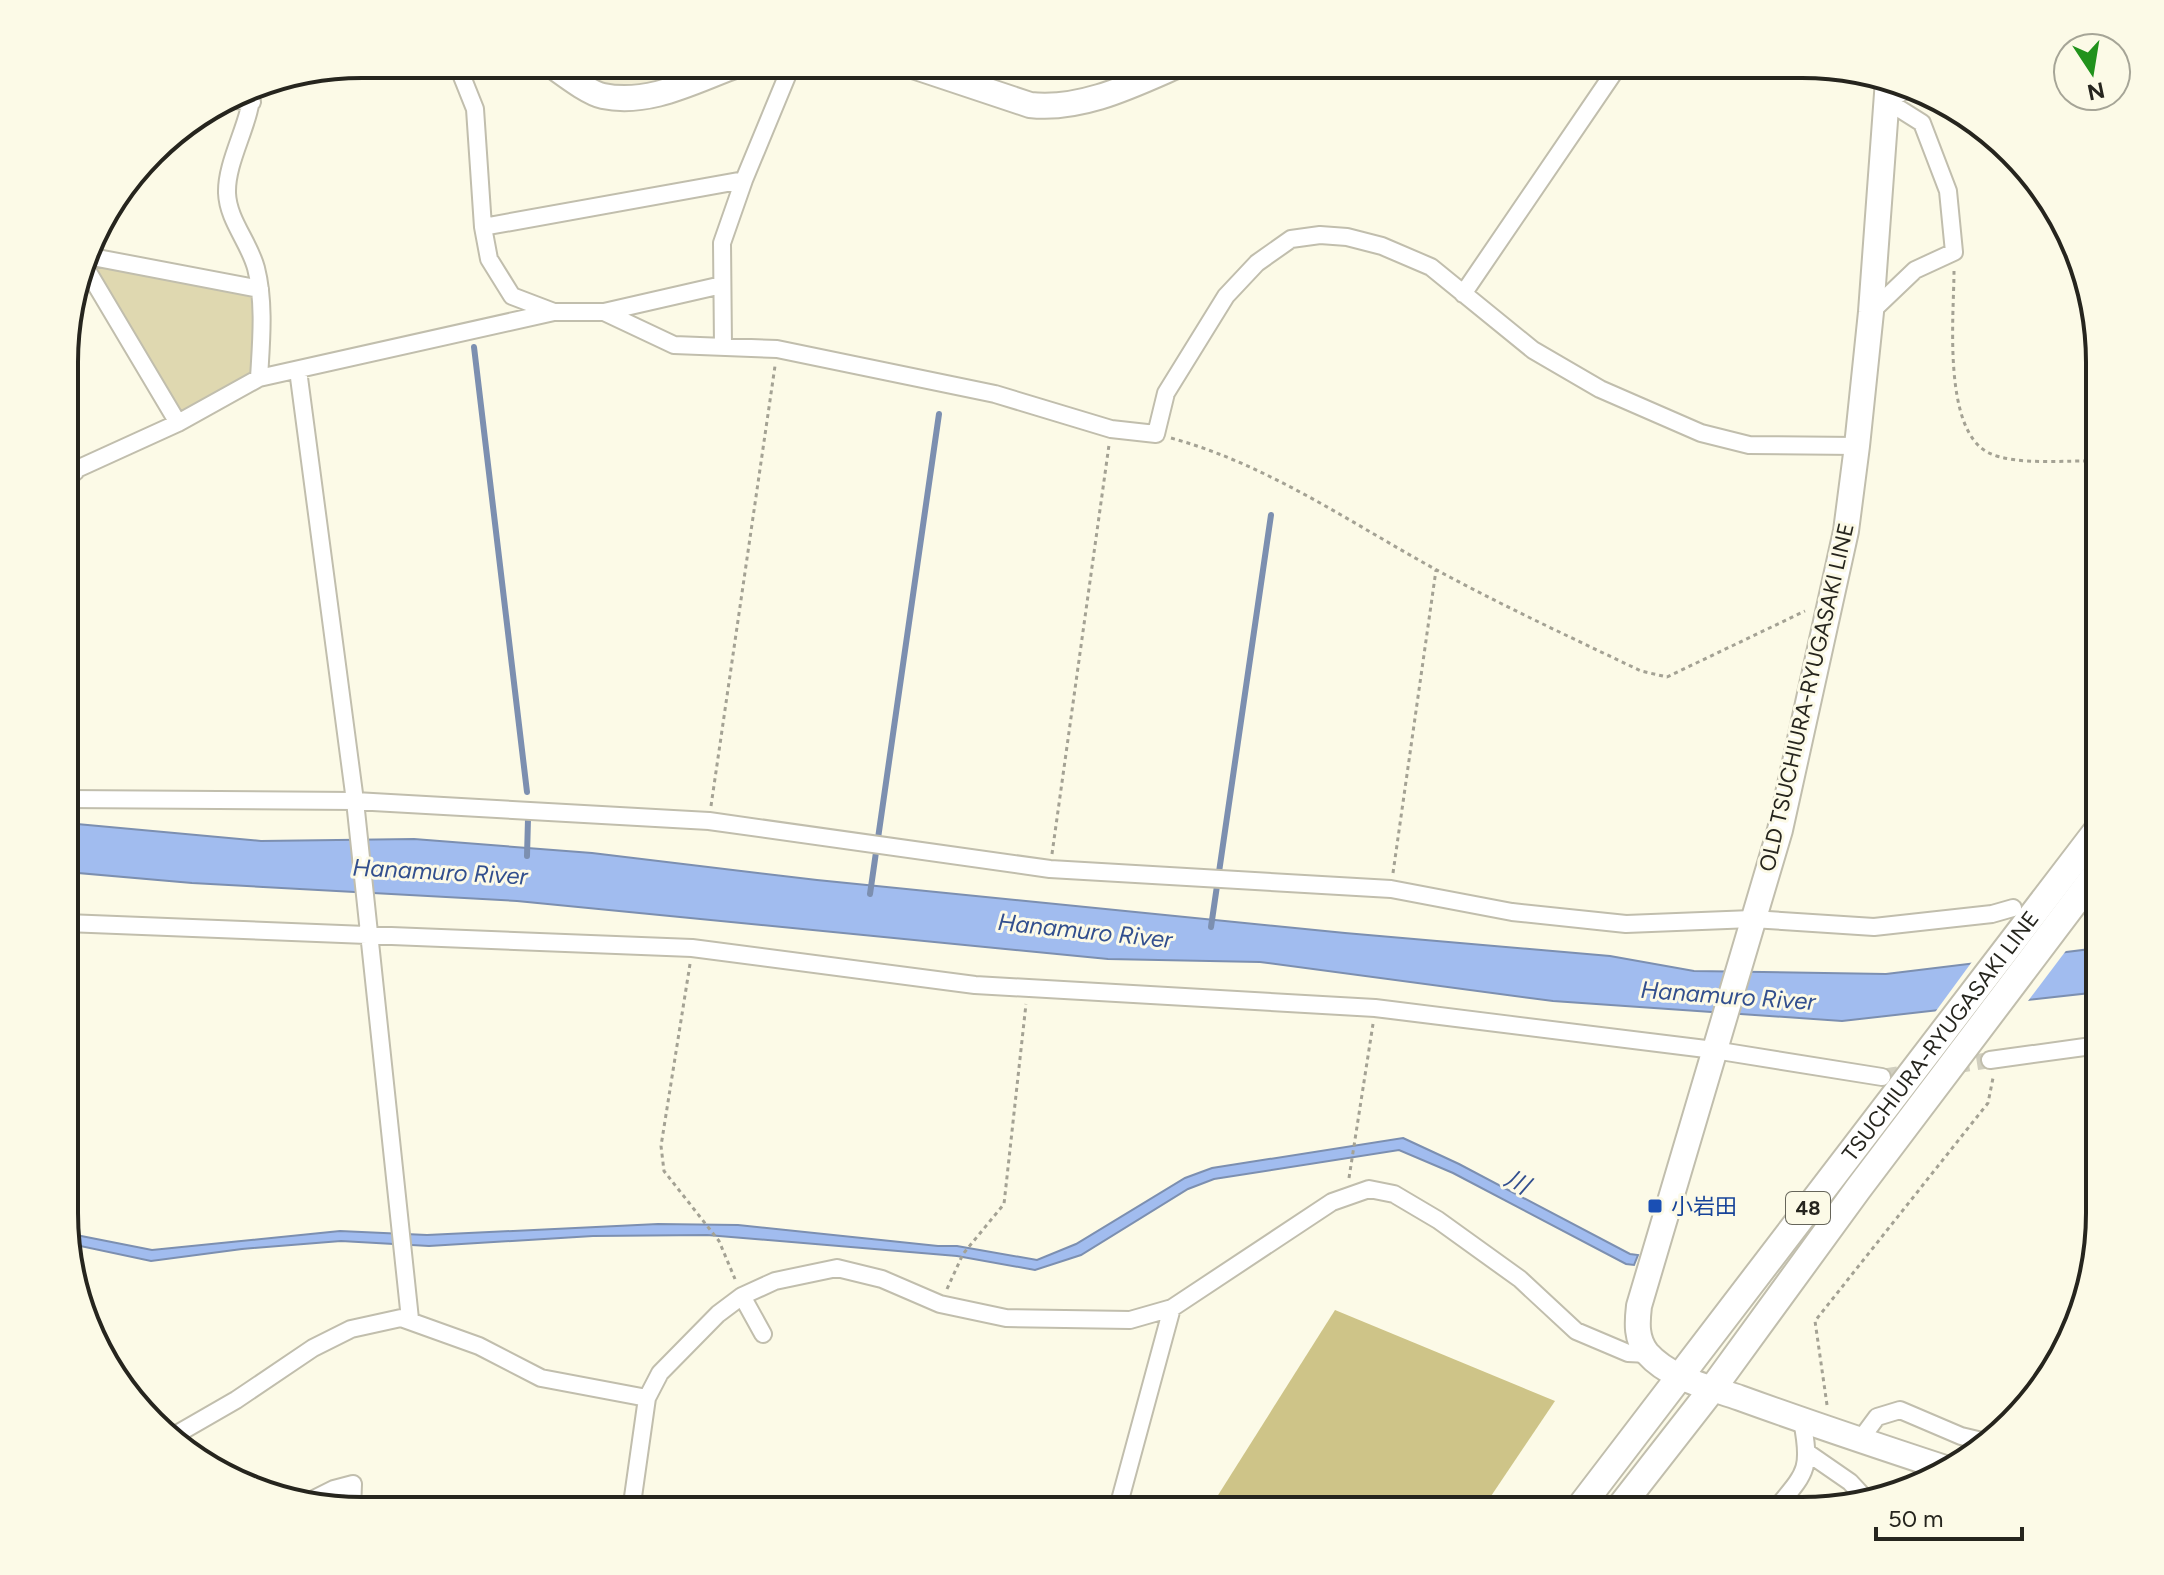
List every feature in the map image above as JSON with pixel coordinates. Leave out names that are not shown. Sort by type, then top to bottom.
[{"type":"main road","name":"TSUCHIURA-RYUGASAKI LINE","points":[[1588,1497],[1939,1040],[2022,914],[2086,843]]},
{"type":"main road","name":"TSUCHIURA-RYUGASAKI LINE","points":[[1628,1497],[1713,1388],[2086,888]]},
{"type":"street","points":[[463,78],[475,109],[483,227],[489,259],[512,296],[554,312]]},
{"type":"street","points":[[573,78],[601,96],[641,97],[680,88],[704,78]]},
{"type":"street","points":[[723,346],[722,243],[786,78]]},
{"type":"street","points":[[950,78],[1030,105],[1048,107],[1111,94],[1147,79]]},
{"type":"street","points":[[1463,294],[1610,79]]},
{"type":"street","name":"OLD TSUCHIURA-RYUGASAKI LINE","points":[[1648,1354],[1639,1338],[1639,1306],[1780,830],[1846,531],[1871,312],[1888,92]]},
{"type":"street","points":[[1871,312],[1915,270],[1954,252],[1948,191],[1922,123],[1889,92]]},
{"type":"street","points":[[250,101],[227,192],[233,215],[256,265],[260,289],[259,378]]},
{"type":"street","points":[[483,227],[744,180]]},
{"type":"street","points":[[604,312],[674,345],[777,349],[995,394],[1111,429],[1156,434],[1166,393],[1226,296],[1257,263],[1291,239],[1320,235],[1347,237],[1382,246],[1431,267],[1533,350],[1586,381],[1701,433],[1749,445],[1857,446]]},
{"type":"street","points":[[98,258],[260,289]]},
{"type":"street","points":[[91,277],[178,423]]},
{"type":"street","points":[[78,464],[178,423],[259,378],[554,312],[604,312],[722,285]]},
{"type":"street","points":[[298,370],[355,801],[410,1319]]},
{"type":"street","points":[[79,799],[355,801],[709,821],[1050,869],[1391,889],[1512,912],[1626,924],[1874,927],[1992,914],[2022,914]]},
{"type":"street","points":[[79,923],[692,948],[975,985],[1375,1008],[1716,1044],[1882,1077]]},
{"type":"street","points":[[1994,1059],[2086,1047]]},
{"type":"street","points":[[633,1496],[647,1398],[660,1373],[718,1314],[742,1296],[775,1281],[837,1268],[882,1279],[940,1304],[1006,1318],[1130,1320],[1172,1308],[1332,1202],[1369,1189],[1394,1194],[1438,1220],[1520,1279],[1576,1331],[1628,1353],[1648,1354],[1678,1376],[1934,1464]]},
{"type":"street","points":[[742,1296],[763,1334]]},
{"type":"street","points":[[1121,1497],[1172,1308]]},
{"type":"street","points":[[181,1432],[236,1400],[313,1348],[351,1329],[401,1318],[479,1346],[541,1378],[647,1398]]},
{"type":"street","points":[[1860,1440],[1877,1417],[1900,1410],[1974,1439]]},
{"type":"street","points":[[1785,1497],[1802,1476],[1808,1453],[1802,1421]]},
{"type":"street","points":[[1808,1453],[1859,1492]]},
{"type":"street","points":[[323,1495],[353,1484],[353,1496]]},
{"type":"path","points":[[1954,252],[1954,368],[1963,422],[1970,437],[1989,453],[2032,462],[2085,461]]},
{"type":"path","points":[[709,821],[777,349]]},
{"type":"path","points":[[1050,869],[1111,429]]},
{"type":"path","points":[[1156,434],[1195,444],[1272,476],[1436,570],[1641,671],[1667,677],[1798,613],[1830,604]]},
{"type":"path","points":[[1391,889],[1436,570]]},
{"type":"path","points":[[692,948],[661,1146],[664,1171],[719,1241],[742,1296]]},
{"type":"path","points":[[940,1304],[963,1254],[1004,1204],[1028,988]]},
{"type":"path","points":[[1346,1197],[1375,1008]]},
{"type":"path","points":[[1830,1430],[1815,1321],[1988,1103],[1994,1059]]},
{"type":"shaded area","points":[[573,78],[678,78],[601,96]]},
{"type":"shaded area","points":[[98,258],[260,289],[259,378],[178,423],[94,269]]},
{"type":"shaded area","points":[[1335,1310],[1555,1401],[1491,1497],[1217,1497]]},
{"type":"water","name":"Hanamuro River","points":[[79,824],[261,841],[414,839],[592,853],[817,880],[1610,956],[1694,971],[1886,974],[2086,950],[2086,993],[1842,1021],[1553,1001],[1260,962],[1108,959],[517,901],[192,883],[79,873]]},
{"type":"water","points":[[1403,1138],[1630,1254],[1638,1255],[1634,1265],[1626,1264],[1453,1173],[1399,1150],[1214,1179],[1188,1189],[1081,1255],[1035,1270],[957,1256],[707,1235],[593,1236],[429,1246],[341,1241],[242,1249],[151,1261],[80,1246],[79,1236],[152,1250],[340,1231],[427,1235],[658,1224],[738,1225],[957,1246],[1037,1260],[1076,1244],[1185,1178],[1212,1168]]},
{"type":"pier","points":[[2068,948],[2025,1005],[1933,1015],[1974,959]]},
{"type":"waterway","points":[[474,347],[527,792]]},
{"type":"waterway","points":[[870,894],[939,414]]},
{"type":"waterway","points":[[1211,927],[1271,515]]},
{"type":"waterway","name":"Hanamuro River","points":[[527,856],[528,819]]},
{"type":"tunnel","points":[[1882,1077],[1990,1060]]},
{"type":"place","name":"小岩田","points":[[1655,1206]]},
{"type":"water label","name":"川","points":[[1517,1182]]}]
